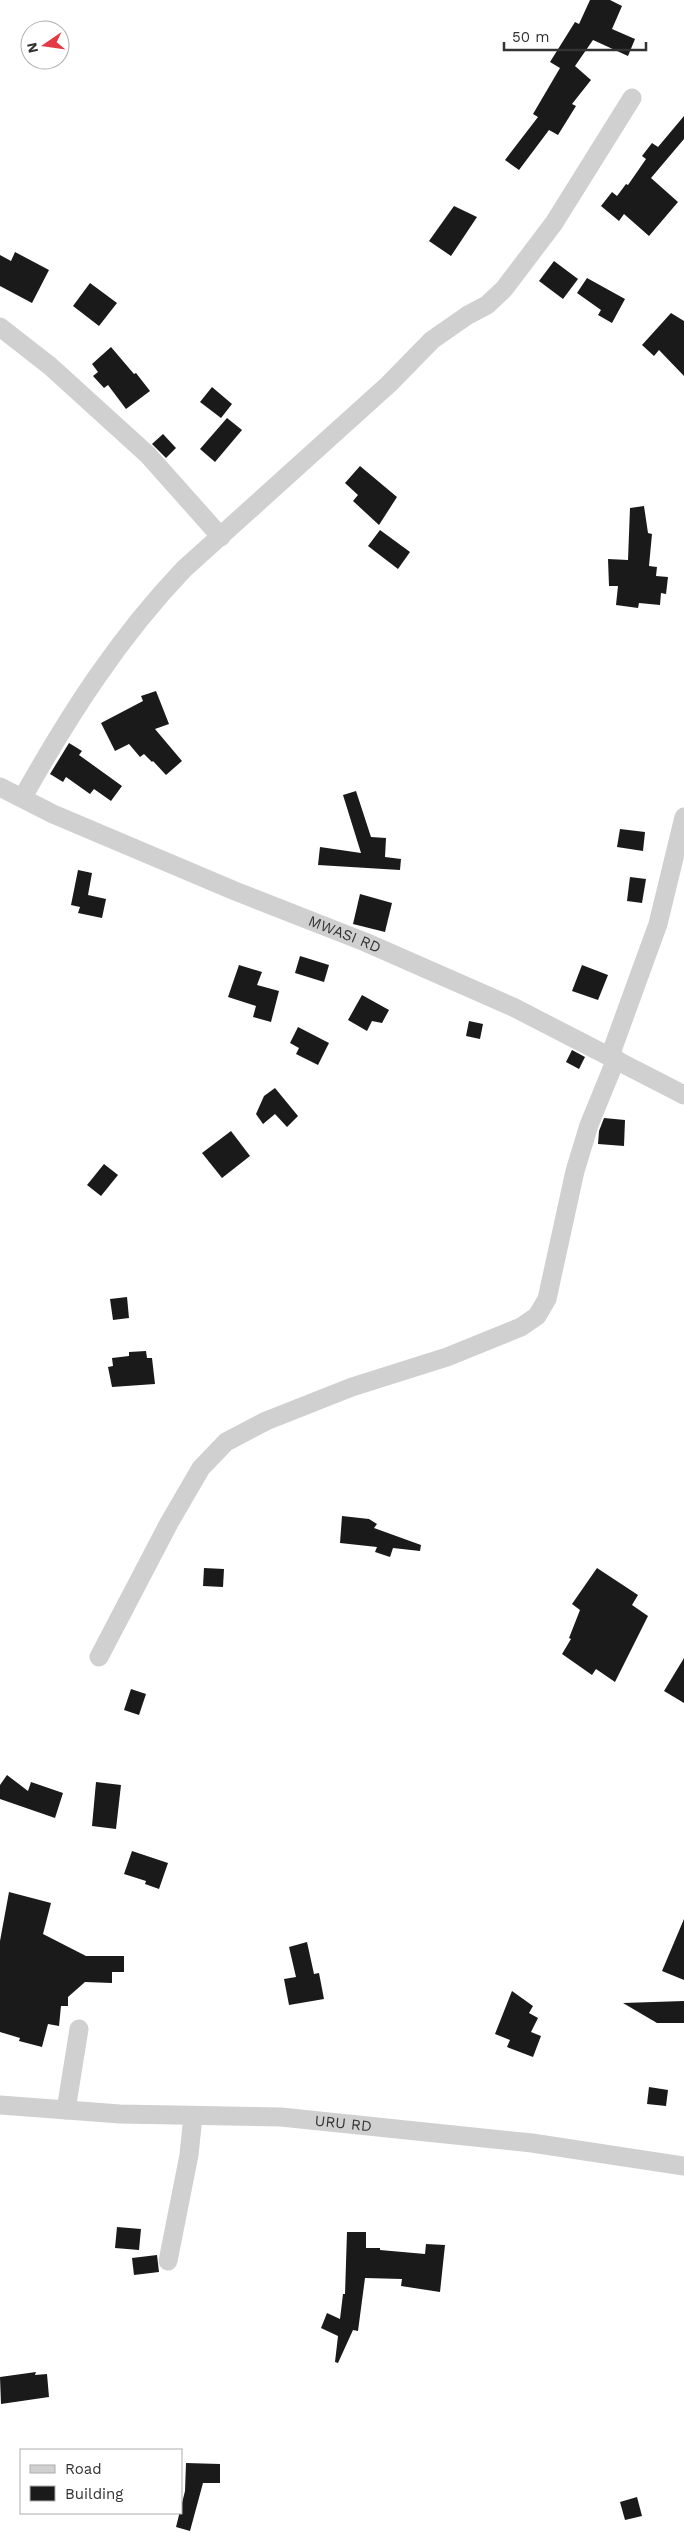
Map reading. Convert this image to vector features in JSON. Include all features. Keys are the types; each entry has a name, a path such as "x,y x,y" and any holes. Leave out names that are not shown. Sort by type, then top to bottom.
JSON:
{"street":[{"path":"22,796 80,699 129,633 172,582 389,384 432,340 468,315 487,305 504,289 554,223 632,98"},
{"path":"0,327 50,366 148,455 221,537"},
{"name":"MWASI RD","path":"0,787 22,796 53,814 235,891 365,942 513,1007 684,1095"},
{"path":"99,1657 169,1523 201,1468 226,1442 266,1421 352,1387 447,1357 521,1326 536,1316 547,1300 575,1171 588,1125 613,1058 658,924 684,817"},
{"path":"66,2110 79,2030"},
{"name":"URU RD","path":"0,2105 193,2116 281,2117 338,2122 532,2143 684,2166"},
{"path":"168,2261 189,2155 193,2116"}],"building":[{"path":"590,0 610,0 622,6 612,29 635,39 628,56 593,40 575,66 591,80 572,104 576,106 558,135 549,130 519,170 505,160 538,117 533,114 560,68 550,62 575,22 579,24"},
{"path":"684,116 684,139 651,178 678,202 649,236 624,214 619,221 601,206 612,192 617,196 626,184 628,185 646,159 642,156 652,143 658,147"},
{"path":"454,206 477,217 451,256 429,241"},
{"path":"15,252 49,270 32,303 0,286 0,255 11,261"},
{"path":"554,261 578,279 563,299 539,281"},
{"path":"587,278 625,299 612,323 598,315 601,310 577,293"},
{"path":"90,283 117,303 99,326 73,306"},
{"path":"671,313 684,321 684,376 659,350 654,356 642,345"},
{"path":"111,347 150,391 126,409 108,385 104,388 93,376 98,372 92,364"},
{"path":"212,387 232,404 221,418 200,402"},
{"path":"227,418 242,430 215,462 200,449"},
{"path":"163,434 176,448 166,458 152,444"},
{"path":"360,466 397,497 379,525 353,501 358,495 345,483"},
{"path":"644,506 648,533 652,534 649,566 657,567 656,576 668,577 666,594 661,593 660,605 639,603 638,608 616,605 618,586 609,586 608,559 628,560 630,508"},
{"path":"380,530 410,552 398,569 368,546"},
{"path":"156,691 169,724 155,729 182,761 166,775 144,754 140,757 129,744 115,751 101,723 143,701 141,696"},
{"path":"69,743 82,751 79,755 122,786 111,801 94,789 90,794 66,777 63,782 50,774"},
{"path":"356,791 371,837 386,838 385,857 401,859 400,870 318,865 320,847 361,853 343,795"},
{"path":"620,829 645,832 643,851 617,847"},
{"path":"78,870 92,873 88,895 106,899 102,918 78,913 80,907 71,905"},
{"path":"630,877 646,879 642,903 627,901"},
{"path":"360,894 392,903 385,932 353,924"},
{"path":"300,956 329,965 324,982 295,973"},
{"path":"239,965 262,972 257,985 279,991 271,1022 253,1017 256,1006 228,997"},
{"path":"582,965 608,975 598,1000 572,991"},
{"path":"362,995 389,1010 382,1023 372,1021 367,1031 348,1020"},
{"path":"469,1021 483,1024 480,1039 466,1036"},
{"path":"298,1027 329,1043 318,1065 296,1054 299,1048 290,1043"},
{"path":"572,1050 585,1057 579,1069 566,1062"},
{"path":"275,1088 298,1116 287,1127 275,1114 263,1124 256,1114 264,1096"},
{"path":"604,1118 625,1120 624,1146 598,1144 599,1131"},
{"path":"231,1131 250,1156 222,1178 202,1153"},
{"path":"104,1164 118,1175 101,1196 87,1185"},
{"path":"127,1297 129,1318 113,1320 110,1299"},
{"path":"146,1351 147,1358 152,1358 155,1384 112,1387 108,1367 113,1366 112,1358 129,1356 129,1352"},
{"path":"342,1516 369,1519 377,1524 374,1528 421,1545 420,1551 393,1548 390,1557 375,1552 377,1547 340,1543"},
{"path":"204,1568 224,1569 223,1587 203,1586"},
{"path":"597,1568 638,1595 632,1605 648,1616 615,1682 596,1669 592,1675 562,1654 571,1639 569,1638 580,1610 572,1604"},
{"path":"684,1658 684,1703 664,1691"},
{"path":"131,1689 146,1694 139,1715 124,1710"},
{"path":"7,1775 28,1791 31,1782 63,1793 55,1818 0,1799 0,1785"},
{"path":"96,1782 121,1785 116,1829 92,1826"},
{"path":"132,1851 168,1863 159,1889 145,1884 146,1881 124,1874"},
{"path":"9,1892 51,1903 43,1934 86,1956 124,1956 124,1972 112,1972 112,1983 85,1982 68,1997 68,2006 61,2006 59,2026 48,2024 42,2047 19,2041 20,2038 0,2032 0,1941"},
{"path":"684,1919 684,1980 662,1971"},
{"path":"307,1942 314,1974 319,1973 324,1999 289,2005 284,1979 296,1977 289,1947"},
{"path":"512,1991 533,2006 529,2013 538,2018 531,2032 541,2036 533,2057 507,2047 510,2040 495,2034"},
{"path":"684,2001 684,2023 657,2023 623,2003"},
{"path":"649,2087 668,2090 666,2106 647,2104"},
{"path":"117,2227 141,2229 139,2250 115,2248"},
{"path":"347,2232 366,2232 366,2248 380,2248 380,2250 425,2254 426,2244 445,2245 440,2292 401,2286 402,2279 365,2278 358,2331 353,2330 338,2363 335,2362 338,2336 321,2328 327,2313 340,2319 343,2294 345,2294"},
{"path":"157,2255 159,2272 134,2275 132,2258"},
{"path":"36,2372 35,2375 47,2374 49,2397 1,2404 0,2377"},
{"path":"186,2463 220,2464 220,2483 203,2483 190,2531 176,2527 179,2514 182,2514"},
{"path":"637,2497 642,2516 625,2520 620,2502"}]}
